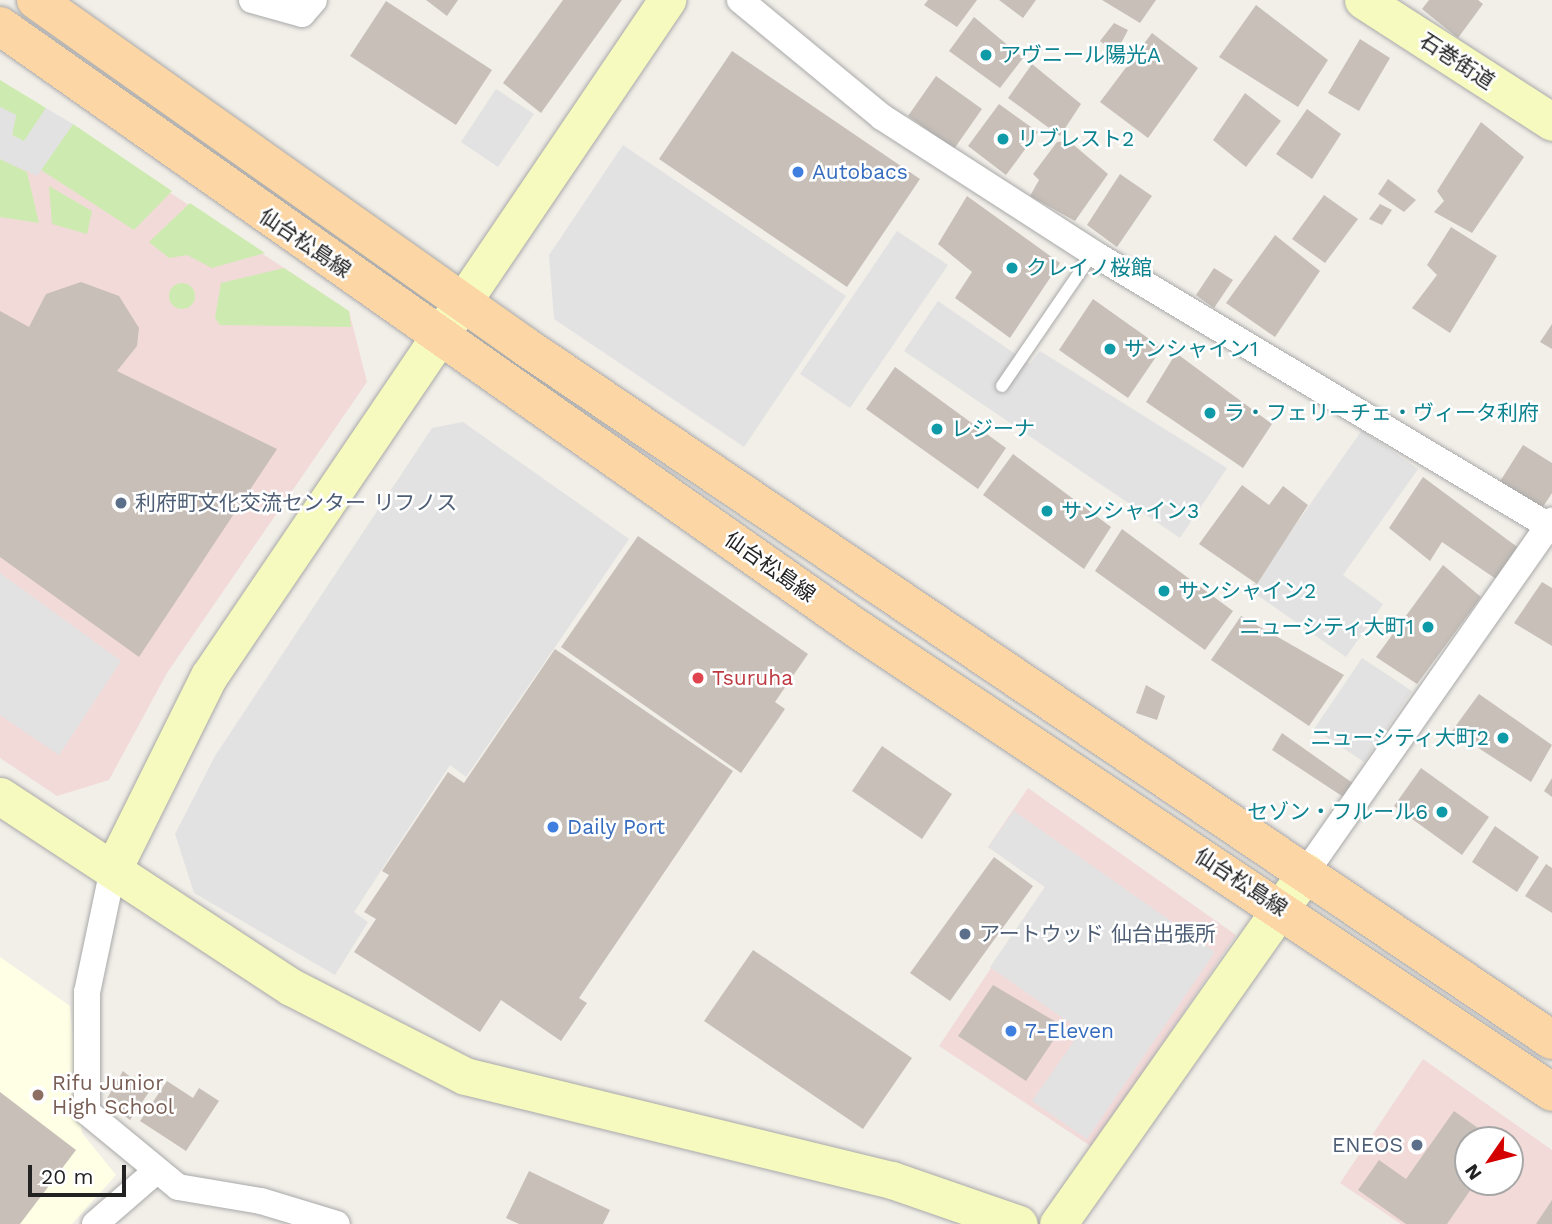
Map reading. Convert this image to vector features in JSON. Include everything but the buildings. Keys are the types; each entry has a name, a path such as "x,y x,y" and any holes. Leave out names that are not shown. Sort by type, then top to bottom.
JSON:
{"main road":[{"name":"仙台松島線","path":"36,0 466,303 1552,1040"},
{"name":"仙台松島線","path":"0,26 856,628 1279,907 1552,1092"}],"street":[{"path":"252,0 302,14 314,0"},
{"path":"337,1224 261,1200 178,1187 155,1172 87,1112 87,992 113,869 209,676 442,339 667,0"},
{"path":"740,0 882,117 1093,253 1550,524 1058,1224"},
{"name":"石巻街道","path":"1367,1 1552,122"},
{"path":"0,796 291,987 465,1076 892,1180 1019,1224"},
{"path":"95,1224 155,1172"}],"lane":[{"path":"1002,386 1093,253"}],"shaded area":[{"path":"0,80 349,311 367,382 167,673 109,780 57,796 0,758"},
{"path":"496,89 534,114 498,167 461,142"},
{"path":"0,107 16,115 12,135 24,141 46,108 73,124 37,176 0,159"},
{"path":"623,145 846,296 744,447 554,319 549,255"},
{"path":"897,231 948,265 850,408 800,374"},
{"path":"938,301 1030,364 1040,351 1227,468 1180,538 904,351"},
{"path":"463,422 629,539 466,777 450,765 354,912 368,922 335,975 194,893 175,834 215,756 432,428"},
{"path":"1362,430 1418,469 1343,575 1383,604 1346,657 1250,590"},
{"path":"0,573 121,661 59,755 0,715"},
{"path":"1362,658 1412,691 1364,762 1314,729"},
{"path":"1028,788 1236,935 1092,1147 939,1046 1045,887 988,847"},
{"path":"1014,811 1215,952 1087,1139 1032,1101 1081,1031 990,967 1045,887 988,847"},
{"name":"Rifu Junior High School","path":"0,957 70,1006 82,1133 116,1175 72,1224 0,1224"},
{"name":"ENEOS","path":"1423,1059 1518,1126 1454,1126 1454,1196 1524,1196 1524,1130 1552,1150 1552,1224 1401,1224 1340,1183"}],"green space":[{"path":"0,80 46,108 24,142 12,135 16,115 0,107"},
{"path":"73,124 172,191 134,230 41,170"},
{"path":"0,159 27,172 39,223 0,217"},
{"path":"49,186 92,211 87,234 52,224"},
{"path":"190,203 265,253 212,268 187,255 169,258 149,242"},
{"path":"284,268 349,311 351,327 220,325 215,318 221,283"},
{"path":"182,283 191,287 195,296 191,305 182,309 173,305 169,296 173,287"}],"place":[{"name":"アヴニール陽光A","path":"986,55"},
{"name":"リブレスト2","path":"1003,139"},
{"name":"Autobacs","path":"798,172"},
{"name":"クレイノ桜館","path":"1012,268"},
{"name":"サンシャイン1","path":"1110,349"},
{"name":"ラ・フェリーチェ・ヴィータ利府","path":"1210,413"},
{"name":"レジーナ","path":"937,429"},
{"name":"利府町文化交流センター リフノス","path":"121,503"},
{"name":"サンシャイン3","path":"1047,511"},
{"name":"サンシャイン2","path":"1164,591"},
{"name":"ニューシティ大町1","path":"1428,627"},
{"name":"Tsuruha","path":"698,678"},
{"name":"ニューシティ大町2","path":"1503,738"},
{"name":"セゾン・フルール6","path":"1442,812"},
{"name":"Daily Port","path":"553,827"},
{"name":"アートウッド 仙台出張所","path":"965,934"},
{"name":"7-Eleven","path":"1011,1031"},
{"name":"Rifu Junior High School","path":"38,1095"},
{"name":"ENEOS","path":"1417,1145"}]}
